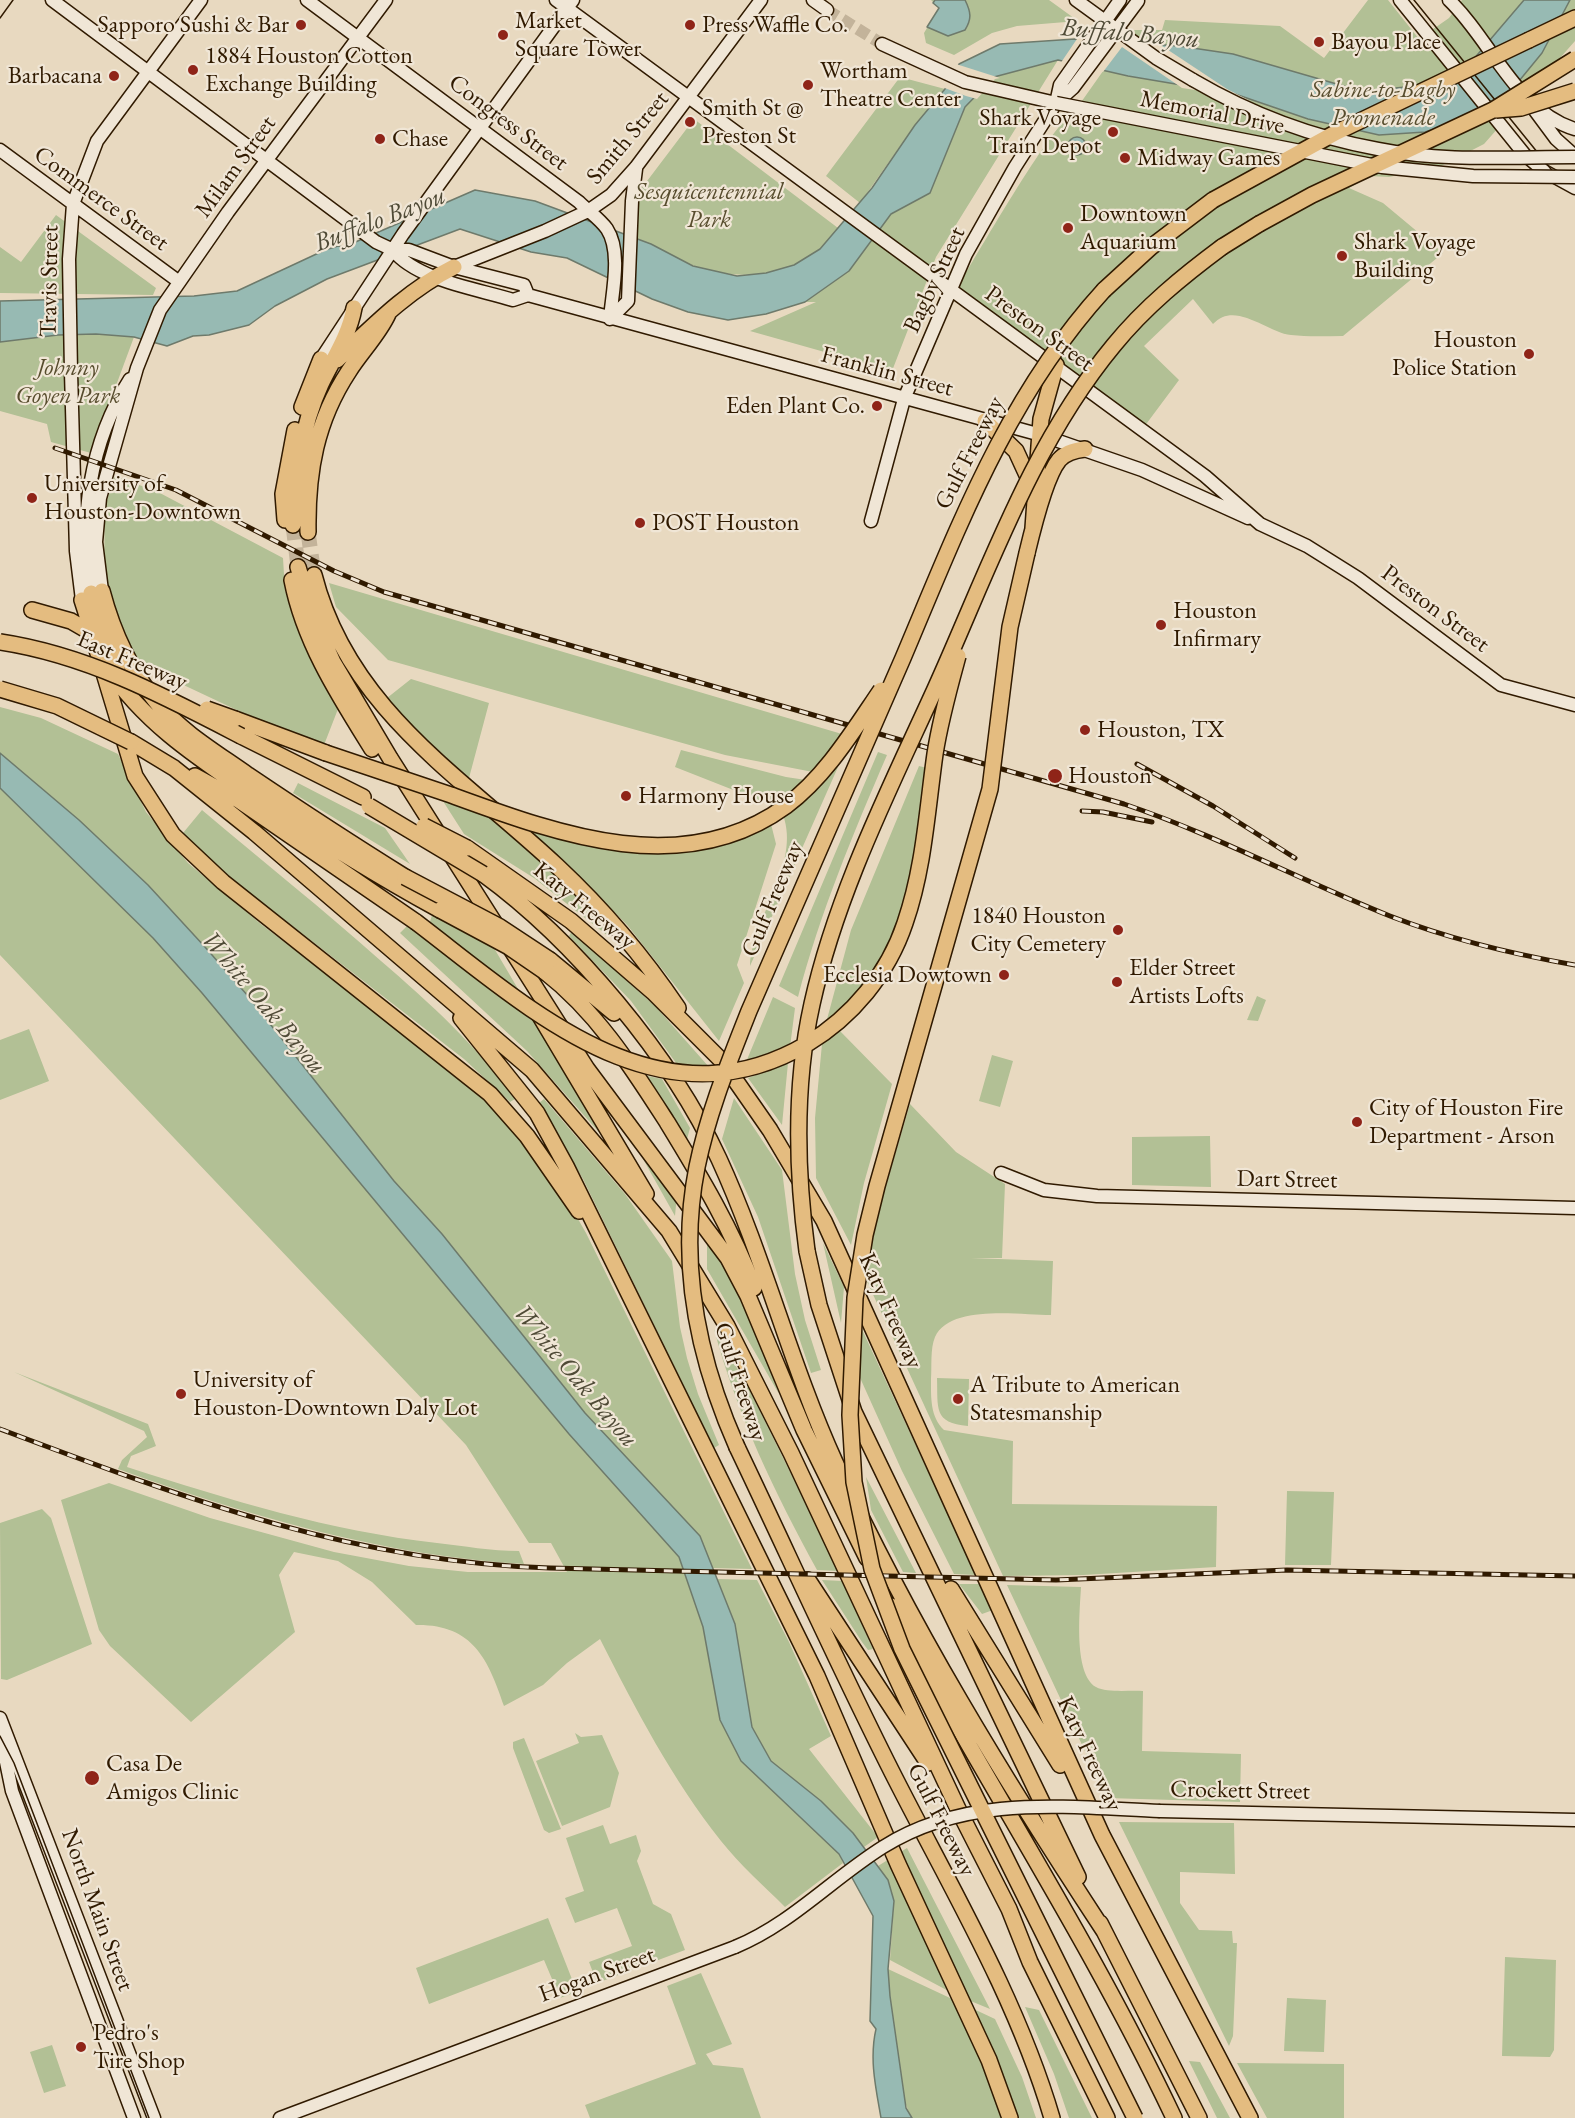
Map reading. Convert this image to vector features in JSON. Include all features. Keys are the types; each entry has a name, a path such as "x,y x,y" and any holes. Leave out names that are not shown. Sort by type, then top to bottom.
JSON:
{"highway":[{"name":"Gulf Freeway","path":"1052,2118 1031,2056 998,1981 886,1761 736,1448 710,1378 693,1298 690,1237 698,1166 718,1093 749,1011 969,502 1018,407 1060,343 1124,271 1188,218 1248,179 1346,128 1559,26 1575,16"},
{"path":"1523,94 1575,59"},
{"path":"1200,2118 1104,1932 854,1412 819,1305 807,1251 801,1205 798,1130 806,1038 813,1002 835,926 867,843 1028,481 1062,419 1115,344 1165,292 1222,247 1259,224 1312,195 1492,110 1575,67"},
{"path":"1492,110 1521,108 1575,91"},
{"path":"308,532 309,478 323,418 338,388 386,318 417,287 454,267"},
{"path":"289,523 284,494 288,454 312,376 346,337 354,308"},
{"path":"346,337 386,318"},
{"path":"1056,365 1041,419 1036,509 1007,646 990,789 865,1235 852,1330 850,1442 854,1482 872,1569 902,1649 1135,2118"},
{"path":"985,420 1003,435 1027,471 1036,509"},
{"path":"1033,528 1057,464 1068,453 1085,449"},
{"path":"1107,2118 1030,1962 1009,1909 958,1809 792,1453 727,1326 507,962 336,692 307,634 296,599 294,564 314,620 361,711 574,1049 728,1258 748,1296 791,1399 886,1596 944,1704 1084,1944 1174,2118"},
{"path":"314,575 328,620 343,650 384,708 414,740 556,865 610,919 693,1030"},
{"path":"92,594 92,636 135,776 173,835 223,882 490,1094 527,1136 560,1181 620,1277"},
{"path":"92,594 108,649 121,681 132,700"},
{"path":"92,594 109,616 126,657 160,705 178,724 292,805 405,877 500,927 547,965 601,1000 654,1053"},
{"path":"32,609 71,621 92,636 106,664 132,700 162,730 206,763 332,848 440,910 547,965 616,1044 714,1200 747,1269 791,1399"},
{"path":"0,689 57,706 131,742 321,855 557,1026 592,1046 632,1064 688,1073 721,1073 762,1064 798,1049 832,1027 860,1000 886,965 900,936 923,849 944,708 968,616"},
{"name":"East Freeway","path":"0,642 73,659 145,687 366,801"},
{"path":"145,687 326,753 558,831 634,846 695,844 728,836 757,823 785,806 806,789 843,745 901,661"},
{"path":"211,790 532,1070 669,1231"},
{"path":"366,801 483,874 510,894 566,945 604,988 654,1053 689,1104 718,1157 818,1422 887,1568 968,1716 1104,1932"},
{"name":"Katy Freeway","path":"366,801 467,848 571,921 693,1030 723,1061 770,1130 824,1221 1102,1835 1250,2118"},
{"path":"426,977 537,1113 567,1166 840,1728 898,1864 989,2060 1010,2118"},
{"path":"905,1516 1024,1705 1102,1835"},
{"path":"779,1535 958,1809"}],"main road":[{"name":"Franklin Street","path":"52,0 376,242 393,250 409,250 454,267 524,285 528,296"},
{"name":"Travis Street","path":"92,594 76,551 69,259 73,204 97,141 201,0"},
{"name":"Congress Street","path":"308,0 568,195 607,229 613,241 610,319"},
{"name":"Milam Street","path":"92,594 100,498 137,368 160,310 178,281 386,0"},
{"name":"Preston Street","path":"556,0 570,4 911,262 1056,365 1205,476 1260,524 1307,546 1358,578 1501,685 1575,705"},
{"name":"Smith Street","path":"454,267 545,231 588,211 611,195 636,167 761,0"},
{"path":"813,0 827,10"},
{"name":"Memorial Drive","path":"1076,0 1156,58 1223,97 1292,127 1379,150 1422,155 1575,157"},
{"name":"Bagby Street","path":"871,521 904,399 966,254 1056,103 1073,88 1111,27 1120,0"},
{"path":"1400,0 1524,154 1544,171 1575,185"},
{"path":"1449,0 1467,17 1556,139 1575,157"},
{"name":"Bagby Street","path":"1111,27 1138,1"},
{"path":"354,308 393,250 570,4"},
{"name":"Memorial Drive","path":"882,44 917,63 977,86 1056,103 1382,167 1575,185"},
{"path":"1535,108 1559,123 1575,129"},
{"name":"Commerce Street","path":"0,150 178,281"},
{"path":"610,319 628,299 632,201 636,167"},
{"name":"Franklin Street","path":"393,250 401,261 435,276 513,300 528,296 1041,435 1142,470 1260,524"},
{"path":"327,361 346,337"},
{"name":"Dart Street","path":"1001,1173 1044,1190 1097,1196 1575,1208"},
{"name":"North Main Street","path":"0,1718 154,2118"},
{"name":"North Main Street","path":"0,1733 12,1791 134,2118"},
{"name":"Crockett Street","path":"908,1834 943,1819 990,1809 1053,1807 1575,1820"},
{"name":"Hogan Street","path":"280,2118 735,1947 775,1928 843,1875 908,1834"}],"green space":[{"path":"931,0 1049,0 1078,21 1017,26 992,33 954,55 926,43 924,33 939,8"},
{"name":"Sabine-to-Bagby Promenade","path":"1368,0 1388,0 1419,39 1449,18 1462,0 1575,0 1575,41 1484,144 1441,166 1389,177 1370,176 1349,188 1383,203 1443,253 1343,336 1291,335 1281,333 1251,319 1231,315 1222,317 1213,324 1193,299 1144,346 1179,380 1144,427 956,289 1031,166 1062,123 1072,115 1132,30 1162,30 1165,20 1280,26 1324,58"},
{"path":"1058,60 936,257 892,371 750,331 816,302 805,302 849,271 891,214 930,193 965,107 994,77"},
{"path":"900,77 945,89 915,125 860,203 826,176"},
{"name":"Sesquicentennial Park","path":"694,119 838,228 823,247 791,266 759,274 742,275 692,265 633,238 638,193"},
{"path":"56,215 156,288 153,295 0,293 0,247 21,262"},
{"name":"Johnny Goyen Park","path":"96,334 134,337 91,453 51,442 47,424 0,411 0,342 58,335"},
{"path":"115,476 158,492 283,558 285,591 336,699 338,709 324,745 243,713 139,664 124,637 113,607 104,567 105,506"},
{"path":"329,583 842,734 813,772 725,755 388,660 336,607"},
{"path":"411,679 489,703 469,778 412,726 387,698"},
{"path":"0,707 41,718 118,754 146,812 188,863 262,925 458,1074 511,1127 570,1205 586,1233 752,1569 712,1568 699,1536 585,1413 442,1234 394,1181 248,996 205,947 79,820 0,753"},
{"path":"681,750 806,780 774,806 675,767"},
{"path":"878,752 887,755 827,904 798,997 779,986"},
{"path":"834,765 838,767 750,966 759,929 786,853 787,834 783,815"},
{"path":"919,766 927,768 917,842 903,907 892,937 876,967 854,995 826,1023 851,930"},
{"path":"298,783 385,828 410,864 293,793"},
{"path":"0,788 153,938 202,993 569,1434 679,1557 703,1627 720,1720 741,1760 839,1854 843,1863 785,1907 728,1850 686,1793 641,1718 600,1639 567,1663 543,1685 504,1706 484,1659 464,1638 451,1630 416,1625 372,1582 338,1561 294,1552 279,1575 295,1632 191,1722 110,1646 99,1630 61,1500 109,1483 210,1518 334,1552 409,1566 468,1572 567,1572 551,1543 529,1543 466,1445 0,955"},
{"path":"441,798 487,815 582,899 613,932 608,936 534,878 464,834"},
{"path":"202,810 418,993 469,1043 515,1099 510,1102 464,1059 215,866 183,833"},
{"path":"771,824 776,844 737,965 744,983 719,1041 628,926 565,862 524,827 623,849 672,851 698,849 724,843"},
{"path":"433,912 491,943 521,994 429,925"},
{"path":"407,926 545,1030 620,1156 527,1051 400,933"},
{"path":"572,931 656,1007 709,1067 679,1067 631,1001 569,936"},
{"path":"1257,996 1266,1000 1258,1021 1247,1020"},
{"path":"773,997 795,1008 790,1047 746,1062"},
{"path":"29,1029 49,1081 0,1100 0,1040"},
{"path":"840,1031 892,1084 864,1183 851,1245 816,1178 815,1118 822,1044"},
{"path":"992,1055 1013,1061 1000,1107 979,1101"},
{"path":"788,1063 782,1125 748,1078"},
{"path":"643,1075 662,1079 690,1128 686,1143"},
{"path":"734,1098 782,1170 795,1274 805,1320 821,1370 811,1373 758,1217 722,1139"},
{"path":"544,1099 625,1194 672,1261 680,1327 698,1394 719,1445 714,1448 583,1179 539,1103"},
{"path":"910,1104 956,1152 1005,1184 1002,1258 971,1258 1053,1261 1051,1315 1005,1313 970,1316 955,1320 943,1327 935,1337 932,1352 931,1393 932,1406 939,1425 944,1430 1013,1441 1012,1504 1217,1506 1216,1567 1083,1575 1003,1576 864,1275 873,1229"},
{"path":"1210,1136 1211,1187 1132,1185 1132,1137"},
{"path":"646,1157 677,1194 675,1216 643,1159"},
{"path":"707,1232 734,1275 779,1394 707,1269"},
{"path":"823,1243 844,1287 841,1323"},
{"path":"859,1323 976,1575 954,1574 902,1471 857,1371"},
{"path":"714,1329 748,1387 839,1571 817,1570 786,1512 746,1423"},
{"path":"14,1372 148,1424 156,1446 131,1456 127,1467 280,1513 358,1531 397,1538 519,1551 524,1564 472,1560 369,1543 267,1518 118,1469 122,1460 147,1437 144,1431"},
{"path":"937,1378 969,1379 968,1426 957,1424 943,1417 938,1406"},
{"path":"866,1477 916,1573 903,1572 871,1510"},
{"path":"1287,1491 1334,1492 1331,1565 1285,1565"},
{"path":"42,1509 51,1518 92,1644 7,1680 1,1679 0,1523"},
{"path":"717,1579 757,1580 789,1642 831,1736 809,1749 878,1837 864,1847 821,1801 771,1761 752,1727 735,1624"},
{"path":"822,1580 843,1581 873,1649 868,1650 862,1642"},
{"path":"959,1584 981,1584 993,1610 982,1614"},
{"path":"1007,1585 1081,1587 1079,1625 1081,1655 1089,1680 1096,1687 1106,1690 1143,1691 1142,1751 1241,1754 1240,1802 1107,1798"},
{"path":"575,1733 581,1737 602,1735 619,1773 610,1807 562,1826 536,1761 579,1743"},
{"path":"524,1738 561,1829 549,1833 544,1830 513,1748 513,1742"},
{"path":"1119,1822 1234,1823 1235,1874 1180,1872 1180,1903 1199,1930 1232,1931 1233,1943 1237,1943 1233,2036 1229,2046"},
{"path":"603,1825 610,1844 636,1835 641,1851 637,1861 653,1904 671,1914 685,1950 597,1983 589,1962 632,1946 617,1908 575,1923 565,1898 584,1891 566,1838"},
{"path":"907,1848 990,2009 956,1995 890,1960 894,1901 878,1866"},
{"path":"548,1918 577,1992 560,1998 544,1960 429,2004 416,1968"},
{"path":"1505,1957 1556,1960 1554,2050 1550,2057 1502,2056"},
{"path":"888,1969 995,2019 1022,2077 1036,2118 912,2118 901,2087 897,2067"},
{"path":"701,1973 732,2044 706,2054 713,2065 743,2068 761,2118 590,2118 585,2105 696,2064 667,1986"},
{"path":"1287,1998 1326,2000 1324,2052 1284,2051"},
{"path":"1025,2007 1039,2010 1092,2118 1069,2118 1054,2074"},
{"path":"52,2045 66,2086 44,2093 30,2052"},
{"path":"1189,2061 1200,2062 1230,2118 1217,2118"},
{"path":"1237,2063 1344,2064 1344,2118 1267,2118"}],"water":[{"path":"935,0 965,0 970,15 965,30 948,36 927,27 939,8 933,3"},
{"path":"1524,0 1570,0 1542,53 1510,92 1460,121 1425,132 1379,135 1308,119 1235,94 1128,76 1058,60 994,77 965,107 930,193 891,214 849,271 805,302 766,314 728,320 688,312 652,299 567,258 531,252 460,229 327,279 275,306 249,325 209,335 193,336 167,346 134,337 96,334 58,335 0,342 0,301 194,296 237,291 325,250 338,246 344,247 475,190 535,201 651,244 693,266 737,276 766,273 794,265 820,249 872,188 915,125 945,89 959,64 1000,44 1075,39 1179,46 1233,54 1347,87 1375,90 1416,86 1472,61"},
{"path":"1073,137 1081,137 1086,142 1084,153 1073,155 1068,150 1068,142"},
{"path":"0,753 79,820 148,885 205,947 248,996 394,1181 442,1234 585,1413 700,1536 735,1624 752,1727 771,1761 821,1801 853,1833 888,1880 894,1901 888,1969 890,1996 906,2108 912,2118 881,2118 873,2063 876,2029 870,2021 873,1916 839,1854 741,1761 720,1720 703,1627 679,1557 569,1434 202,993 153,938 0,788"}],"pier":[{"path":"1079,36 1156,42 1227,89 1254,103 1235,96 1182,88 1122,47 1103,72 1060,64"},
{"path":"956,64 1000,78 995,79 977,99 966,96 942,87"}],"tunnel":[{"path":"827,10 882,44"},
{"path":"293,525 298,567"},
{"path":"308,532 314,575"}],"tram line":[{"path":"0,18 13,0"},
{"path":"1414,0 1555,174"},
{"path":"0,1736 14,1763 149,2118"}],"railway":[{"path":"55,448 176,490 334,571 384,592 1124,804 1192,830 1412,924 1481,945 1575,965"},
{"path":"1137,764 1213,806 1295,858"},
{"path":"1082,811 1103,812 1152,822"},
{"path":"0,1429 202,1502 269,1522 337,1540 477,1563 550,1568 1056,1580 1287,1570 1575,1576"}],"place":[{"name":"Sapporo Sushi & Bar","path":"301,25"},
{"name":"Press Waffle Co.","path":"690,25"},
{"name":"Market Square Tower","path":"503,35"},
{"name":"Bayou Place","path":"1319,42"},
{"name":"1884 Houston Cotton Exchange Building","path":"193,70"},
{"name":"Barbacana","path":"114,76"},
{"name":"Wortham Theatre Center","path":"808,85"},
{"name":"Smith St @ Preston St","path":"690,122"},
{"name":"Shark Voyage Train Depot","path":"1113,132"},
{"name":"Chase","path":"380,139"},
{"name":"Midway Games","path":"1125,158"},
{"name":"Downtown Aquarium","path":"1068,228"},
{"name":"Shark Voyage Building","path":"1342,256"},
{"name":"Houston Police Station","path":"1529,354"},
{"name":"Eden Plant Co.","path":"877,406"},
{"name":"University of Houston-Downtown","path":"32,498"},
{"name":"POST Houston","path":"640,523"},
{"name":"Houston Infirmary","path":"1161,625"},
{"name":"Houston, TX","path":"1085,730"},
{"name":"Houston","path":"1055,776"},
{"name":"Harmony House","path":"626,796"},
{"name":"1840 Houston City Cemetery","path":"1118,930"},
{"name":"Ecclesia Dowtown","path":"1004,975"},
{"name":"Elder Street Artists Lofts","path":"1117,982"},
{"name":"City of Houston Fire Department - Arson","path":"1357,1122"},
{"name":"University of Houston-Downtown Daly Lot","path":"181,1394"},
{"name":"A Tribute to American Statesmanship","path":"958,1399"},
{"name":"Casa De Amigos Clinic","path":"92,1778"},
{"name":"Pedro's Tire Shop","path":"81,2047"}],"water label":[{"name":"Buffalo Bayou","path":"1130,34"},
{"name":"Buffalo Bayou","path":"380,220"},
{"name":"White Oak Bayou","path":"263,1003"},
{"name":"White Oak Bayou","path":"575,1376"}]}
